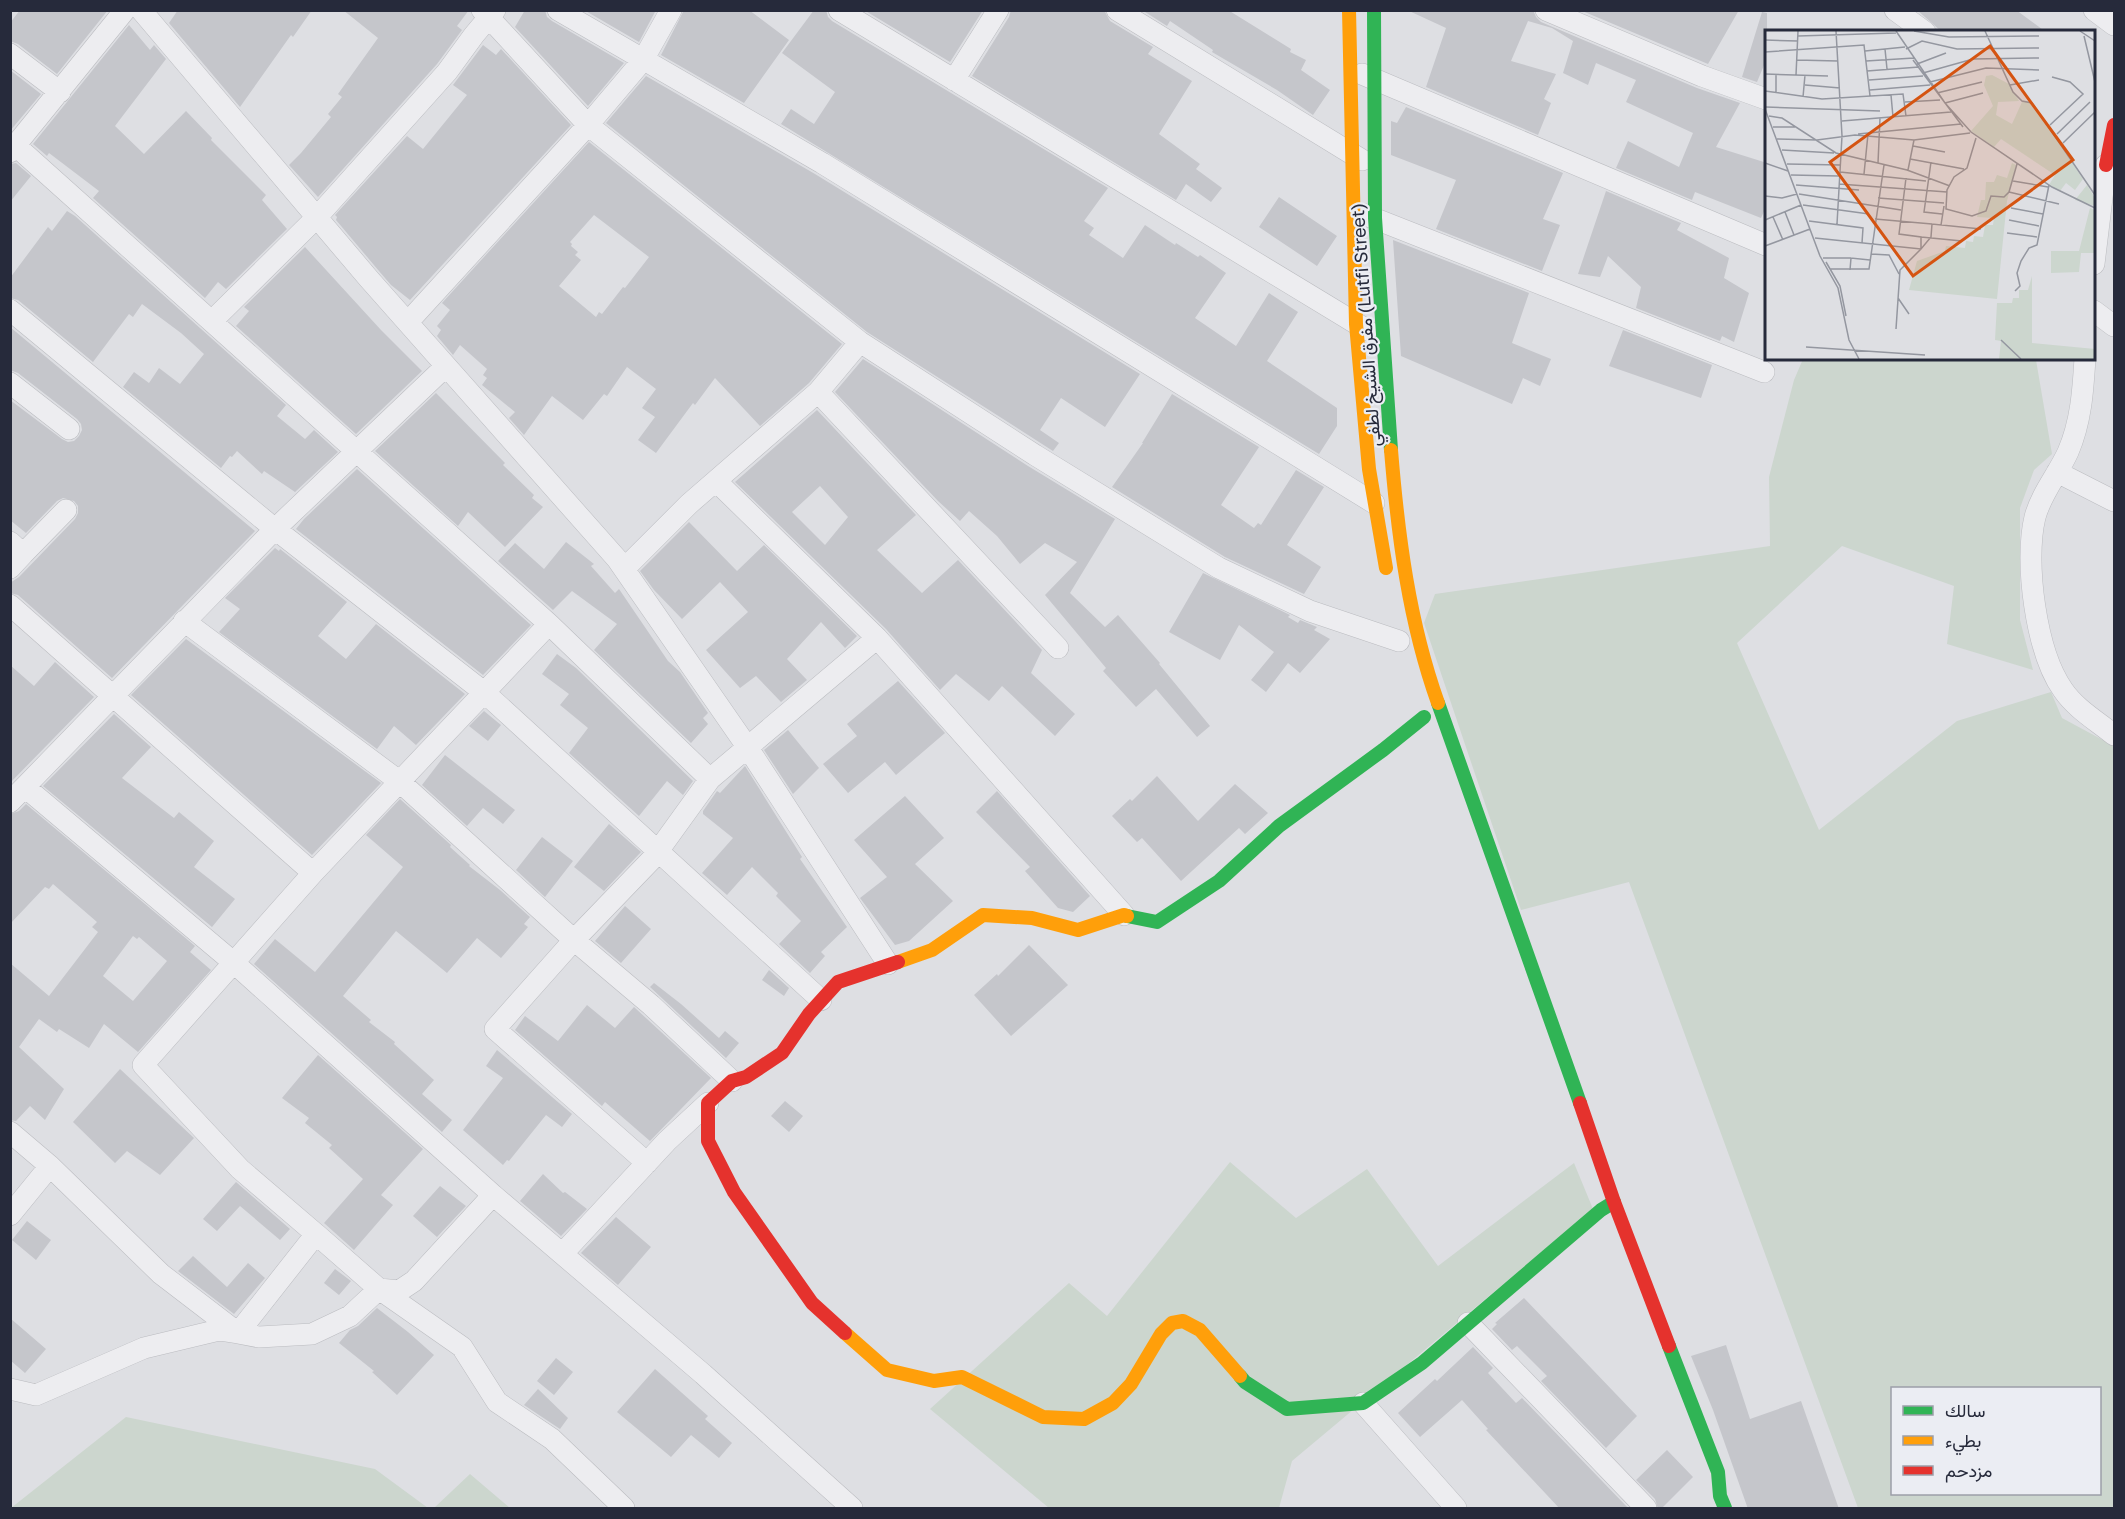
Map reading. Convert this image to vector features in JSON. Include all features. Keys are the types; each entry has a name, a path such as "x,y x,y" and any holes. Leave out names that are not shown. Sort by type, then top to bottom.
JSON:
{"street":[{"path":"125,10 13,149 357,450 549,624 710,779"},
{"path":"141,10 369,279 617,559 748,748 888,964"},
{"path":"558,10 822,164 1374,503"},
{"path":"408,322 588,125 643,60 671,10"},
{"path":"839,10 1384,339"},
{"path":"954,80 998,10"},
{"path":"1117,10 1353,155 1375,166"},
{"path":"1349,10 1356,324 1369,469 1389,583"},
{"name":"مفرق الشيخ لطفي (Lutfi Street)","path":"1374,10 1375,218 1404,639 1433,690 1614,1202 1718,1472 1722,1502"},
{"path":"1546,10 1702,76 1765,98"},
{"path":"1896,10 1922,30"},
{"path":"2094,10 2115,25"},
{"path":"212,321 317,217 447,72 489,13 588,125 860,342 1035,455 1219,568 1310,611 1404,639"},
{"path":"10,54 60,92"},
{"path":"1350,70 1765,244"},
{"path":"2095,255 2105,163 2115,125"},
{"path":"1354,212 1375,218 1764,372"},
{"path":"10,310 275,529 484,693 821,1000"},
{"path":"2095,312 2115,326"},
{"path":"624,569 716,481 818,392 860,342"},
{"path":"2085,360 2081,410 2068,453 2043,497 2036,516 2033,532 2033,591 2037,620 2058,683 2078,707 2115,735"},
{"path":"10,802 275,529 446,366"},
{"path":"10,382 69,429"},
{"path":"818,392 1058,648"},
{"path":"2057,472 2115,501"},
{"path":"716,481 877,638 1124,915"},
{"path":"15,554 66,510"},
{"path":"10,605 313,873"},
{"path":"184,621 399,781 574,940 651,1005 732,1081"},
{"path":"549,624 313,873 143,1065 240,1169 379,1289 462,1347 497,1402 552,1439 624,1509"},
{"path":"647,1162 495,1029 574,940 658,852 710,779 877,638"},
{"path":"562,1252 647,1162 732,1081 746,1077 782,1053 809,1014 838,982 932,950 983,915 1032,918 1078,930 1124,915 1157,922 1210,887 1279,826 1424,718"},
{"path":"25,787 233,962 493,1195 757,1422 852,1509"},
{"path":"1534,1015 1561,1091"},
{"path":"708,1103 708,1141 734,1192 812,1303 887,1370 934,1381 962,1377 1043,1417 1084,1419 1113,1403 1131,1384 1161,1334 1172,1323 1183,1321 1200,1330 1245,1382 1287,1409 1363,1403 1422,1363 1601,1210 1614,1202"},
{"path":"10,1132 50,1167 161,1274 238,1333"},
{"path":"10,1215 50,1167"},
{"path":"10,1389 36,1395 144,1348 219,1330 259,1337 312,1334 350,1316 379,1289 399,1291 414,1281 493,1195"},
{"path":"238,1333 316,1234"},
{"path":"1468,1323 1646,1509"},
{"path":"1652,1339 1706,1478 1722,1502"},
{"path":"1363,1403 1456,1509"}],"shaded area":[{"path":"1803,360 2036,360 2052,454 2034,470 2020,508 2020,620 2033,670 1947,644 1954,586 1842,546 1737,643 1819,830 1957,721 2051,692 2062,718 2114,746 2114,1508 1858,1508 1629,882 1521,910 1424,623 1435,594 1770,546 1769,477 1794,380"},
{"path":"1230,1162 1296,1218 1367,1169 1438,1266 1574,1163 1593,1209 1292,1461 1279,1508 1049,1508 930,1409 1069,1283 1107,1316"},
{"path":"126,1417 375,1469 428,1508 11,1508"},
{"path":"470,1474 510,1508 434,1508"}],"building":[{"path":"20,10 108,10 57,74 18,44 10,41 10,23"},
{"path":"178,10 312,10 293,37 291,35 240,107 169,23"},
{"path":"343,10 469,10 457,26 462,30 437,64 318,197 289,165 331,117 328,114 342,97 338,94 378,38"},
{"path":"525,10 545,10 547,17 552,21 624,63 588,106 515,27"},
{"path":"584,10 656,10 639,42"},
{"path":"684,10 749,10 789,40 744,103 661,55"},
{"path":"814,10 826,10 832,21 1108,188 1084,221 1094,228 1089,235 1123,258 1145,225 1175,245 1176,243 1198,257 1200,255 1226,273 1195,318 1236,346 1269,293 1298,312 1267,361 1337,408 1337,426 1319,454 781,124 791,109 814,124 835,92 782,53"},
{"path":"864,10 983,10 950,62"},
{"path":"1011,10 1104,10 1110,21 1153,47 1148,54 1192,81 1159,134 1200,164 1196,169 1222,188 1211,202 1186,184 1176,200 972,76 1009,17"},
{"path":"1142,10 1228,10 1291,49 1290,52 1306,60 1301,70 1330,90 1313,115 1277,90 1212,52 1213,50 1170,21 1167,26"},
{"path":"1407,10 1533,10 1541,22 1697,88 1740,103 1716,147 1765,162 1765,209 1761,218 1695,192 1692,200 1616,168 1628,141 1679,167 1693,133 1626,102 1636,80 1596,63 1588,85 1563,73 1573,41 1552,28 1528,21 1511,61 1556,74 1544,99 1551,103 1538,135 1426,87 1446,28"},
{"path":"1580,10 1739,10 1708,64"},
{"path":"1917,10 2016,10 2043,30 1940,30"},
{"path":"1762,12 1767,13 1765,63 1757,82 1742,77"},
{"path":"129,25 150,50 154,45 166,59 115,126 144,154 186,111 212,138 211,140 266,195 262,200 287,229 226,289 218,282 205,298 93,198 99,191 49,153 47,156 33,144"},
{"path":"483,45 496,55 501,49 571,125 410,300 391,285 336,220 335,215 407,136 423,149 467,95 453,85"},
{"path":"10,70 41,94 10,131"},
{"path":"646,76 815,174 1140,374 1105,427 1061,398 1040,430 1059,443 1053,451 867,332 606,123"},
{"path":"1406,107 1563,173 1543,219 1560,225 1542,271 1436,229 1456,180 1391,155 1391,121 1397,123"},
{"path":"589,142 842,344 809,383 760,426 715,378 695,405 693,403 656,453 638,440 655,417 642,408 656,389 627,367 607,396 604,394 583,420 552,396 524,435 509,418 515,412 482,385 487,378 483,375 487,369 460,345 453,355 437,336 441,330 437,326 450,310 442,303","holes":["594,215 649,257 625,288 623,287 602,314 599,312 596,317 559,286 581,260 575,255 578,252 570,242"]},
{"path":"16,163 31,176 10,202 10,164"},
{"path":"1606,191 1681,223 1677,230 1729,258 1724,278 1749,293 1734,342 1722,336 1720,341 1636,308 1641,287 1608,256 1600,277 1578,274"},
{"path":"1279,197 1337,236 1317,266 1259,227"},
{"path":"67,211 286,405 277,416 305,439 314,430 338,452 295,492 264,471 262,474 237,451 221,468 123,387 134,372 149,383 159,368 180,384 204,354 181,333 142,304 133,317 129,314 93,362 18,300 10,298 10,278 48,227 52,231"},
{"path":"1393,240 1529,293 1512,343 1551,359 1540,386 1523,378 1512,404 1401,356"},
{"path":"305,247 422,371 356,434 236,326 249,311 244,307"},
{"path":"10,327 255,531 112,678 18,595 10,593 10,583 19,577 75,519 78,506 74,501 63,498 57,501 26,533 10,520 10,400 68,442 74,441 82,430 77,419 18,373 10,370"},
{"path":"1623,330 1712,365 1701,398 1609,366"},
{"path":"863,359 1028,466 1115,519 1070,593 1105,627 1118,615 1210,726 1197,737 1156,689 1136,707 1103,671 1106,668 1045,595 1077,562 1045,543 1020,564 997,536 969,511 960,521 938,501 835,392"},
{"path":"436,393 505,463 503,465 543,507 505,547 468,512 458,526 375,451"},
{"path":"1172,394 1259,447 1221,505 1254,528 1258,523 1261,525 1296,470 1324,487 1287,545 1321,567 1304,594 1225,557 1112,487 1143,443"},
{"path":"817,410 916,515 877,550 922,593 958,560 1042,650 1031,673 1075,714 1055,736 1002,686 989,701 956,674 940,690 886,629 735,482","holes":["820,486 848,517 825,545 792,512"]},
{"path":"357,469 531,625 483,675 296,529"},
{"path":"689,522 737,571 764,545 857,636 845,648 821,622 787,659 807,680 781,702 756,676 740,688 706,650 748,612 720,582 682,619 654,590 640,571"},
{"path":"566,542 594,564 591,566 615,593 619,589 668,661 680,672 708,713 703,718 708,724 691,743 594,650 617,624 572,591 553,610 498,561 515,543 544,569"},
{"path":"275,548 279,551 280,549 347,602 318,636 346,659 376,624 465,694 416,745 394,726 377,749 219,632 240,609 225,598"},
{"path":"1203,573 1290,615 1288,617 1298,623 1300,620 1317,627 1314,630 1330,639 1300,673 1288,663 1266,692 1251,680 1274,652 1239,625 1220,660 1169,632"},
{"path":"186,639 381,783 312,855 131,695"},
{"path":"557,654 576,668 693,781 683,795 667,781 639,816 569,753 588,728 560,705 569,694 542,674"},
{"path":"55,662 94,697 10,783 10,665 34,686"},
{"path":"898,681 945,733 896,775 885,762 848,793 823,764 857,736 847,724"},
{"path":"484,711 501,725 488,741 469,726"},
{"path":"114,714 151,747 122,778 174,818 179,812 214,841 194,867 235,899 212,927 43,786"},
{"path":"788,730 819,768 793,794 764,750"},
{"path":"445,755 515,810 503,824 483,808 467,826 422,785"},
{"path":"745,766 802,857 800,859 847,927 821,952 825,956 810,973 779,944 801,921 752,867 727,895 702,873 733,838 703,814 703,811 717,791 720,793"},
{"path":"1157,776 1198,821 1235,784 1268,813 1245,834 1239,828 1181,881 1142,838 1137,842 1112,816 1130,799 1132,801"},
{"path":"997,791 1090,896 1073,912 1058,908 1025,871 1030,867 976,812"},
{"path":"905,796 944,838 915,864 953,901 909,941 895,945 860,898 887,877 854,840"},
{"path":"400,799 451,845 450,847 469,866 530,917 524,924 528,927 501,958 477,938 447,973 396,931 343,996 434,1080 422,1094 452,1120 442,1132 254,964 275,939 315,972 403,867 366,835"},
{"path":"26,804 195,946 190,952 211,970 138,1052 104,1024 89,1048 59,1029 57,1032 39,1019 19,1047 64,1089 45,1120 30,1106 16,1121 10,1120 10,963 49,996 98,932 92,927 97,922 53,884 49,889 45,887 10,924 10,814 19,811","holes":["133,936 137,939 139,937 167,961 133,1001 103,976"]},
{"path":"609,824 641,852 604,891 574,867"},
{"path":"542,837 573,861 545,897 516,870"},
{"path":"625,906 651,929 621,963 595,941"},
{"path":"1029,945 1068,985 1011,1036 974,995 997,974 998,976"},
{"path":"769,970 789,988 784,996 762,980"},
{"path":"654,983 719,1038 725,1031 739,1043 726,1058 650,987"},
{"path":"587,1005 615,1028 634,1007 711,1078 650,1141 605,1102 602,1106 515,1030 525,1016 558,1041"},
{"path":"497,1050 572,1114 562,1127 546,1115 509,1161 507,1160 503,1165 463,1130 503,1078 486,1066"},
{"path":"318,1055 423,1149 381,1195 393,1205 354,1250 324,1223 363,1179 329,1148 332,1145 305,1123 309,1118 282,1098"},
{"path":"120,1069 194,1138 160,1175 127,1151 115,1163 73,1122"},
{"path":"785,1101 803,1116 789,1132 771,1116"},
{"path":"543,1174 563,1193 565,1192 587,1209 561,1236 520,1201"},
{"path":"236,1182 290,1229 280,1240 240,1206 217,1231 203,1219"},
{"path":"440,1186 466,1206 437,1237 413,1216"},
{"path":"616,1217 651,1247 618,1285 581,1253"},
{"path":"27,1221 51,1240 36,1260 12,1240"},
{"path":"193,1256 227,1287 248,1263 265,1278 234,1314 178,1271"},
{"path":"335,1269 351,1281 339,1295 324,1283"},
{"path":"1524,1298 1637,1416 1606,1448 1541,1381 1547,1376 1517,1346 1512,1350 1492,1329 1497,1324 1495,1323"},
{"path":"377,1308 434,1355 397,1395 372,1372 374,1371 339,1343 350,1330 358,1326"},
{"path":"10,1318 46,1349 25,1373 10,1360"},
{"path":"1726,1345 1750,1419 1801,1401 1839,1509 1748,1509 1691,1356"},
{"path":"1473,1347 1493,1368 1488,1373 1516,1403 1522,1398 1629,1509 1560,1509 1486,1430 1488,1429 1462,1400 1420,1437 1398,1413"},
{"path":"556,1358 573,1372 554,1395 537,1381"},
{"path":"655,1369 708,1416 705,1419 732,1443 719,1458 691,1435 671,1457 617,1412"},
{"path":"538,1389 568,1418 560,1429 524,1405"},
{"path":"1667,1450 1693,1477 1661,1509 1658,1509 1655,1499 1636,1480"}],"traffic: fast":[{"path":"1374,10 1375,218 1391,450"},
{"path":"1438,703 1580,1103"},
{"path":"1127,916 1157,922 1219,881 1279,826 1424,717"},
{"path":"1240,1376 1245,1382 1287,1409 1363,1403 1422,1363 1601,1210 1614,1202"},
{"path":"1669,1346 1718,1472 1720,1496 1725,1508"}],"traffic: slow":[{"path":"1349,10 1356,324 1369,469 1386,568"},
{"path":"1391,450 1406,578 1419,641 1438,703"},
{"path":"898,962 932,950 983,915 1032,918 1078,930 1127,916"},
{"path":"845,1333 887,1370 934,1381 962,1377 1043,1417 1084,1419 1113,1403 1131,1384 1161,1334 1172,1323 1183,1321 1200,1330 1240,1376"}],"traffic: jam":[{"path":"2106,165 2114,125"},
{"path":"845,1333 812,1303 734,1192 708,1141 708,1103 732,1081 746,1077 782,1053 809,1014 838,982 898,962"},
{"path":"1580,1103 1614,1202 1669,1346"}]}
